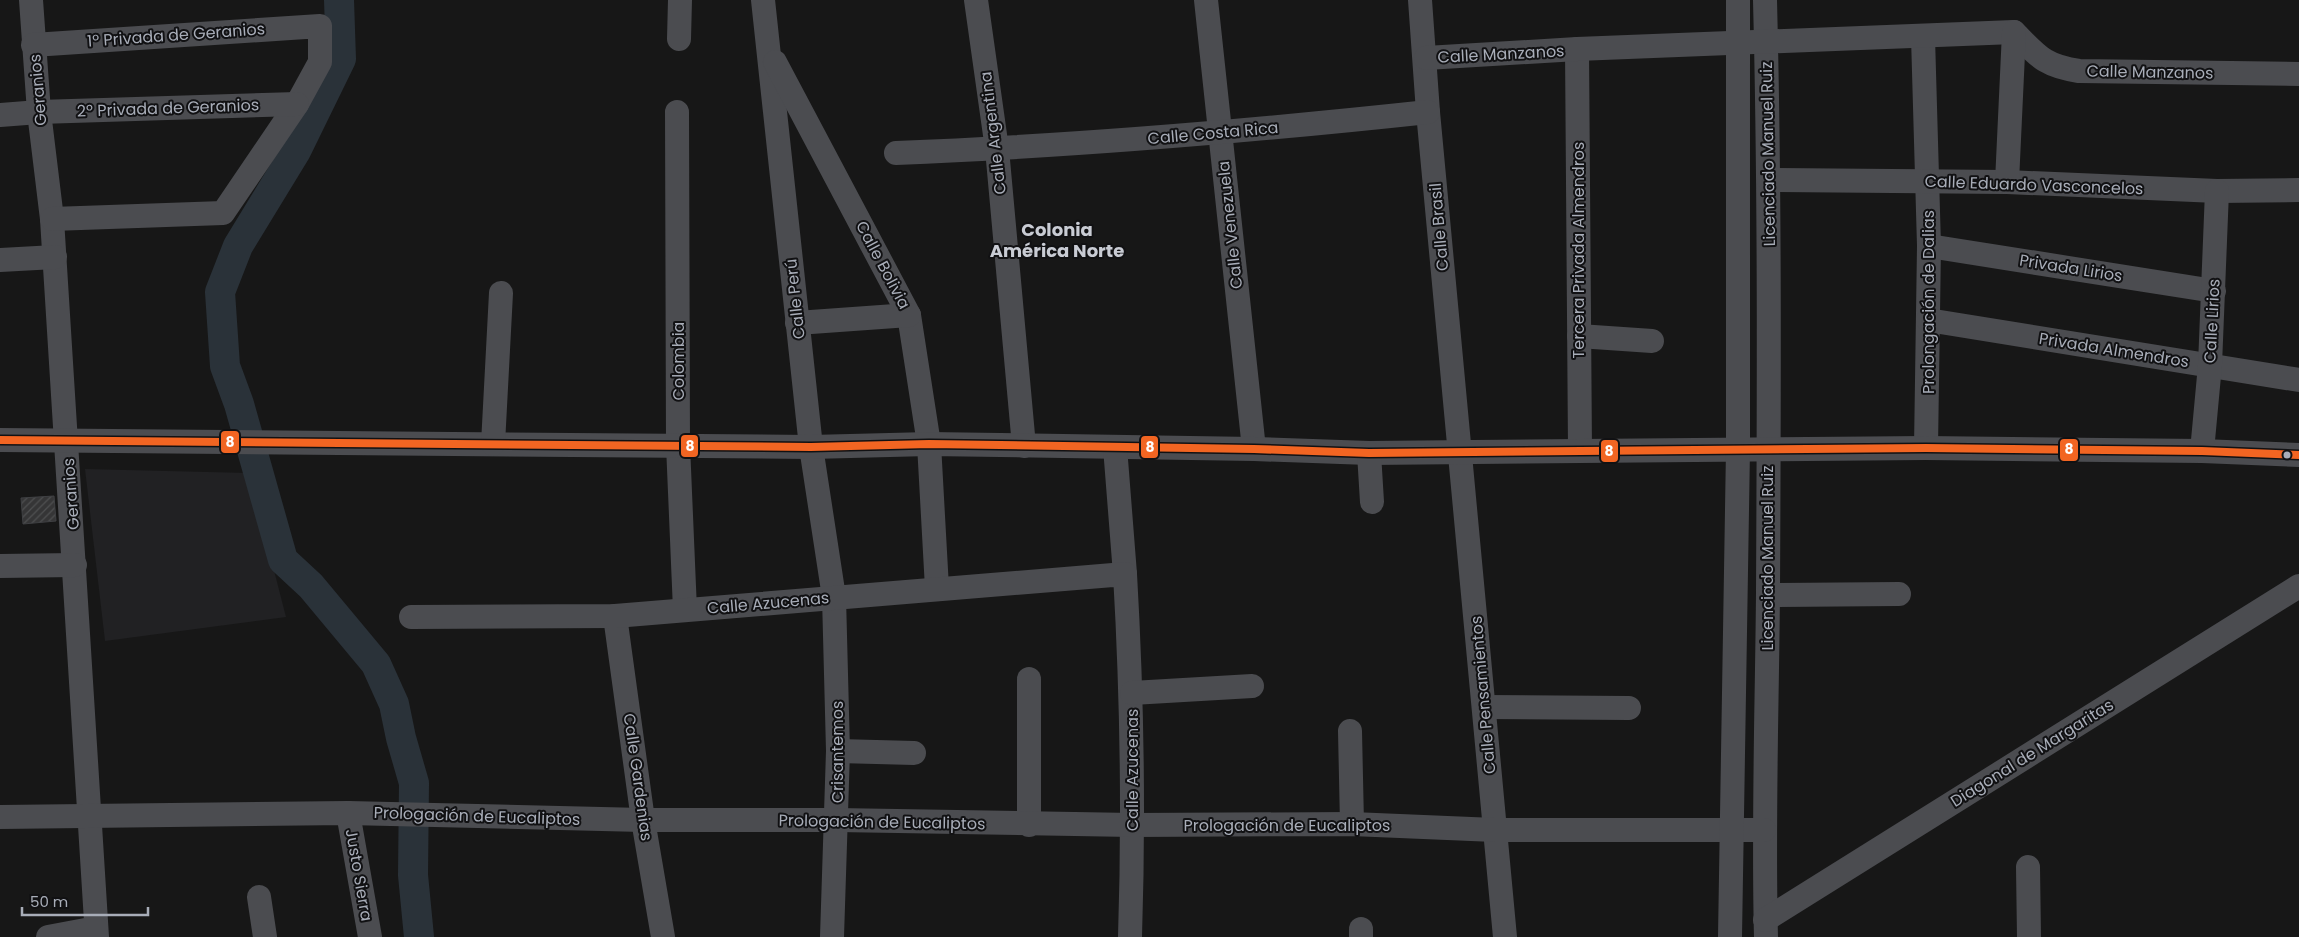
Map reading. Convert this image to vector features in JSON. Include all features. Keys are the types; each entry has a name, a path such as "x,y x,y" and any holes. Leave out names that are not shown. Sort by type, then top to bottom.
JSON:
{"street":[{"name":"Geranios","path":"31,0 39,112 55,258 76,565 96,933"},
{"path":"679,39 680,0"},
{"name":"Calle Perú","path":"763,0 811,446 834,597"},
{"name":"Calle Argentina","path":"976,0 997,149 1024,446"},
{"name":"Calle Venezuela","path":"1206,0 1254,449"},
{"name":"Calle Brasil","path":"1420,0 1426,58 1428,112 1460,453"},
{"name":"Licenciado Manuel Ruiz","path":"1730,937 1738,449 1738,0"},
{"name":"Licenciado Manuel Ruiz","path":"1765,0 1769,180 1768,594 1764,830 1765,928"},
{"name":"1º Privada de Geranios","path":"33,45 320,26 320,62 297,104"},
{"path":"1766,42 2014,32 2007,182"},
{"name":"Calle Manzanos","path":"2014,32 2044,61 2057,68 2078,71 2299,74"},
{"name":"Prolongación de Dalias","path":"1924,36 1928,182 1926,448"},
{"name":"Calle Manzanos","path":"1426,58 1577,49 1766,42"},
{"name":"Tercera Privada Almendros","path":"1577,49 1580,450"},
{"name":"Calle Bolivia","path":"770,53 909,315 929,444 937,588"},
{"path":"52,218 223,213 297,104"},
{"name":"2º Privada de Geranios","path":"0,115 39,112 297,104"},
{"name":"Colombia","path":"677,112 678,445 685,610"},
{"name":"Calle Costa Rica","path":"896,153 997,149 1220,134 1428,112"},
{"name":"Calle Eduardo Vasconcelos","path":"1769,180 2007,182 2216,191 2299,190"},
{"name":"Calle Lirios","path":"2202,451 2210,365 2214,291 2216,191"},
{"name":"Privada Lirios","path":"1928,246 2214,291"},
{"path":"0,260 55,258"},
{"path":"492,444 502,293"},
{"path":"797,322 909,315"},
{"name":"Privada Almendros","path":"1928,320 2299,380"},
{"path":"1579,336 1652,340"},
{"path":"0,440 811,446 929,444 1254,449 1369,454 1580,450 1926,448 2202,451 2299,455"},
{"name":"Calle Azucenas","path":"1115,447 1132,693 1133,825 1130,937"},
{"name":"Calle Pensamientos","path":"1460,453 1505,937"},
{"path":"1369,454 1372,502"},
{"path":"0,566 76,565"},
{"name":"Calle Azucenas","path":"411,617 615,616 1125,574"},
{"name":"Diagonal de Margaritas","path":"1765,928 2299,586"},
{"path":"1768,594 1899,594"},
{"name":"Crisantemos","path":"832,937 838,751 834,597"},
{"name":"Calle Gardenias","path":"615,616 643,820 663,937"},
{"path":"1029,679 1030,825"},
{"path":"1132,693 1252,686"},
{"path":"1484,706 1629,708"},
{"path":"1350,731 1352,824"},
{"path":"838,751 914,753"},
{"name":"Prologación de Eucaliptos","path":"0,817 348,813 643,820 836,820 1030,825 1352,824 1496,830 1764,830"},
{"name":"Justo Sierra","path":"348,813 370,937"},
{"path":"2028,867 2029,937"},
{"path":"259,897 265,937"},
{"path":"48,937 96,933"}],"shaded area":[{"path":"85,469 249,473 286,617 105,641"}],"building":[{"path":"54,496 56,521 23,524 21,498"}],"waterway":[{"path":"339,0 341,59 296,151 238,246 220,292 225,366 239,404 283,560 311,586 376,664 394,704 401,738 414,783 413,875 419,937"}],"transit line":[{"name":"8","path":"0,440 811,447 929,444 1254,449 1369,453 1926,448 2202,451 2299,455"}],"district":[{"name":"Colonia América Norte","path":"1057,239"}]}
